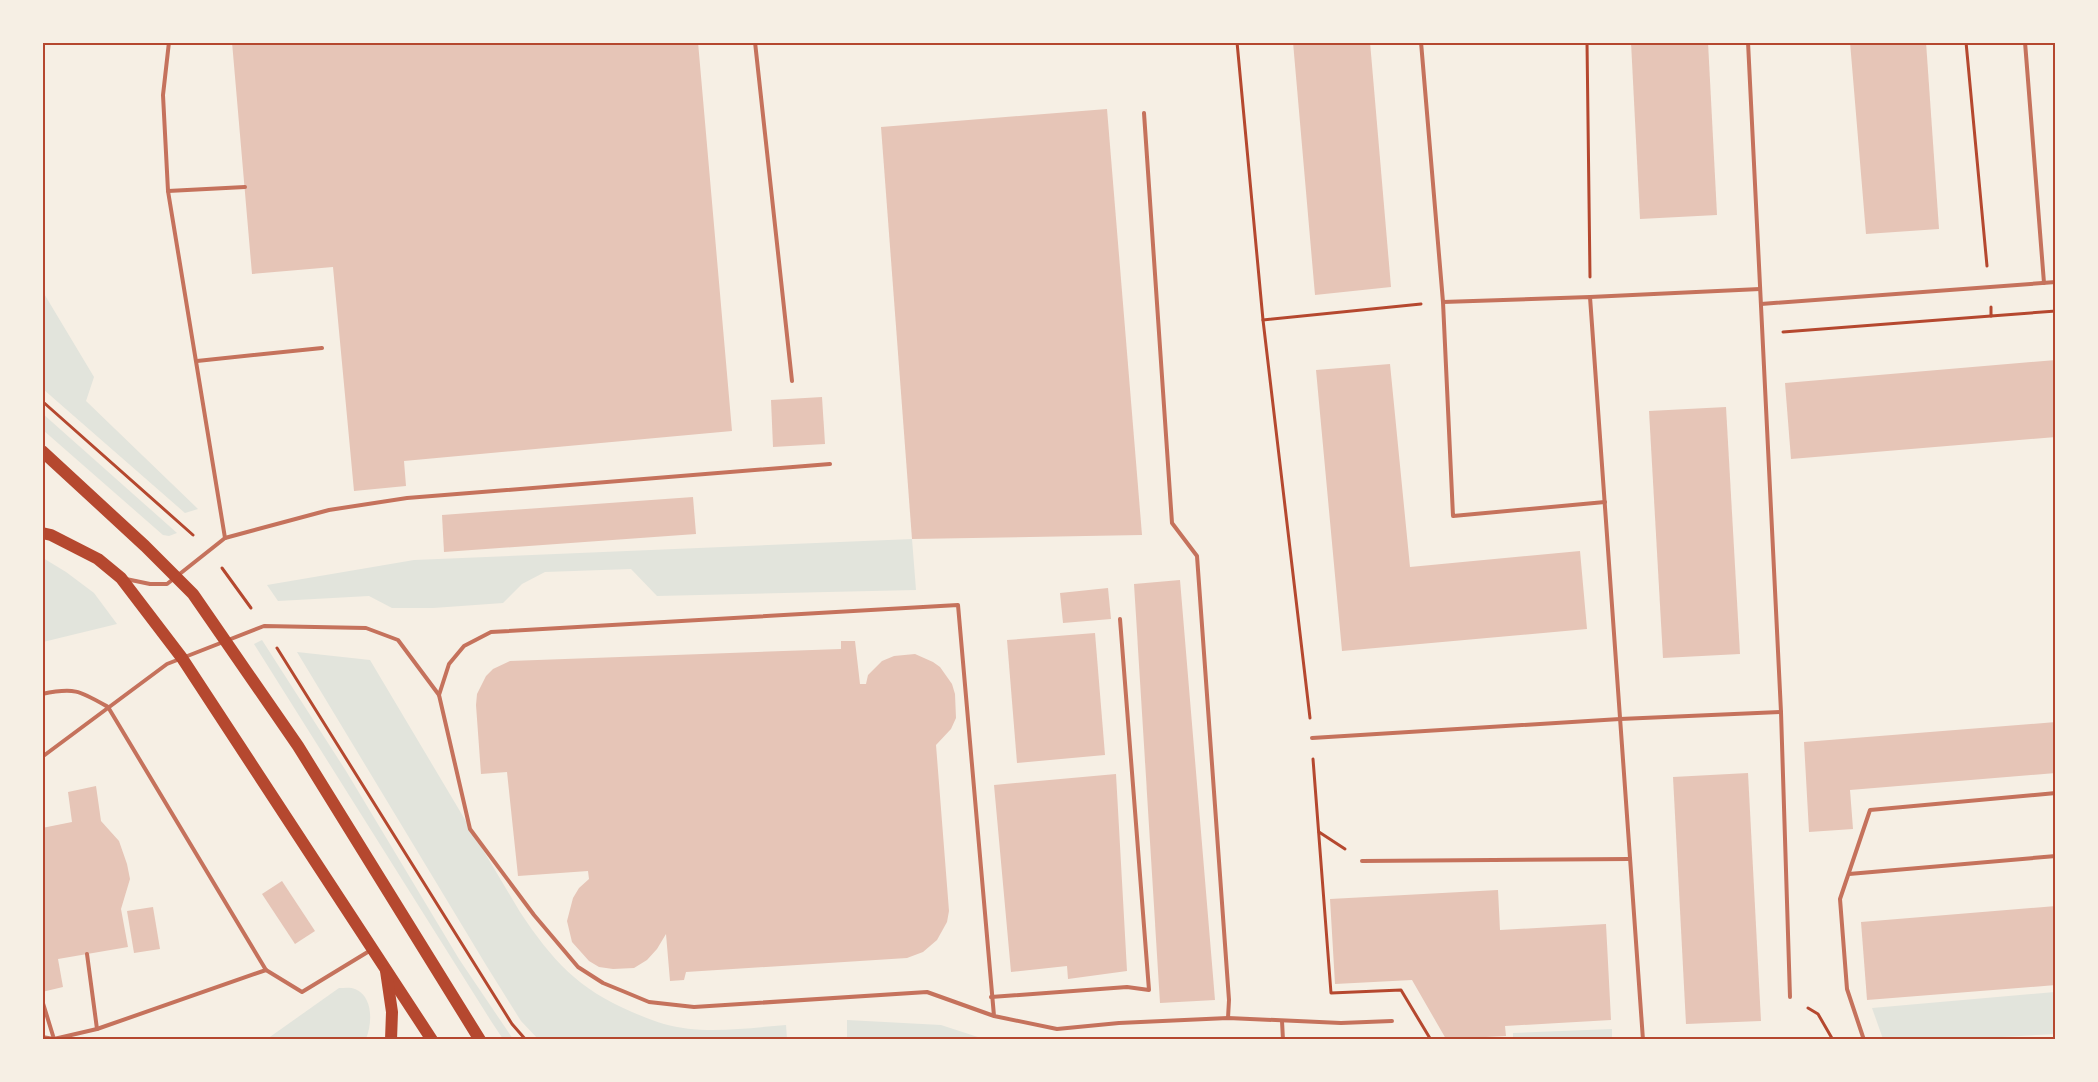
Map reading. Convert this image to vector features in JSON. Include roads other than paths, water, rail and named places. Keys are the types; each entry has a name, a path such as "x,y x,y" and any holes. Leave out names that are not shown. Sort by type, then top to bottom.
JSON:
{"main road":[{"path":"42,451 193,594 298,746 480,1040"},
{"path":"42,533 59,539 98,559 121,578 182,658 432,1040"},
{"path":"385,966 392,1012 391,1040"}],"lane":[{"path":"169,42 163,95 168,191 198,361 225,538"},
{"path":"755,42 792,381"},
{"path":"1421,42 1443,302 1453,516 1605,502"},
{"path":"1748,42 1781,712 1790,997"},
{"path":"2025,42 2044,283"},
{"path":"1144,113 1172,523 1197,556 1229,1000 1228,1018"},
{"path":"168,191 245,187"},
{"path":"1761,304 2056,282"},
{"path":"1443,302 1760,289"},
{"path":"1590,297 1643,1040"},
{"path":"198,361 322,348"},
{"path":"121,578 150,584 167,584 225,538 329,510 407,498 830,464"},
{"path":"439,695 449,664 464,646 491,632 958,604 994,1016"},
{"path":"991,997 1127,987 1149,990 1120,619"},
{"path":"42,757 108,706 167,664 182,658 264,626 366,628 398,640 439,695 470,829 534,915 578,967 603,983 649,1002 694,1007 927,992 994,1016 1057,1029 1119,1023 1228,1018 1341,1023 1392,1021"},
{"path":"42,694 65,689 83,693 108,706 266,970 302,992 374,949"},
{"path":"1312,738 1620,719 1781,712"},
{"path":"1864,1040 1848,989 1840,899 1870,810 2056,793"},
{"path":"1849,874 2056,856"},
{"path":"1362,861 1629,859"},
{"path":"87,954 97,1029"},
{"path":"42,1037 54,1039 97,1029 266,970"},
{"path":"42,1000 54,1039"},
{"path":"1282,1020 1282,1040"}]}
